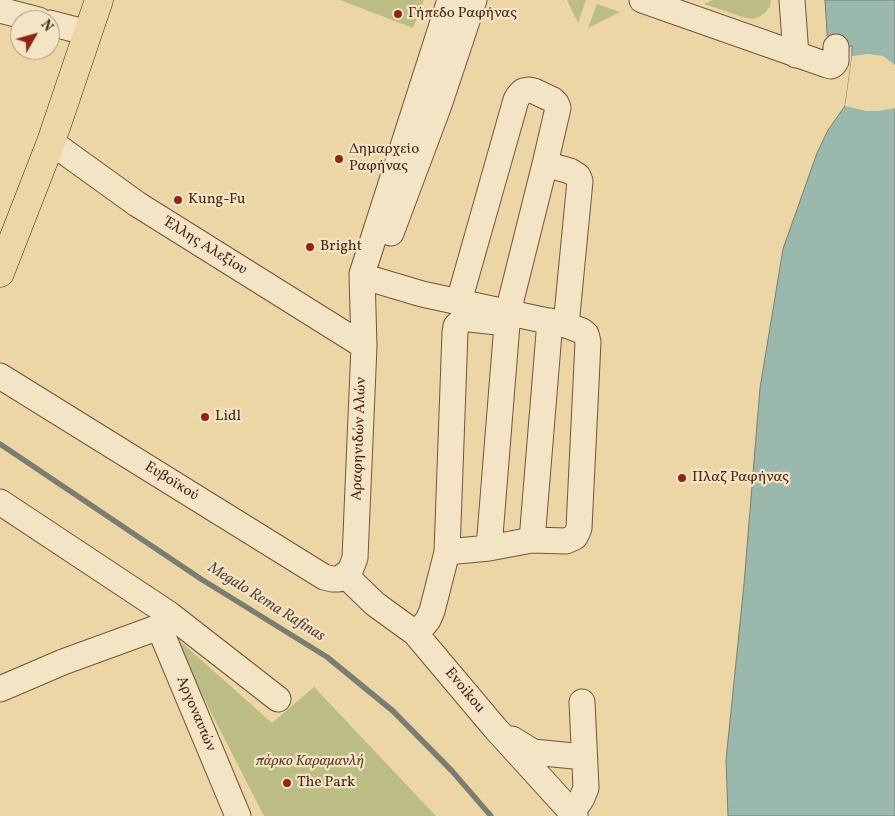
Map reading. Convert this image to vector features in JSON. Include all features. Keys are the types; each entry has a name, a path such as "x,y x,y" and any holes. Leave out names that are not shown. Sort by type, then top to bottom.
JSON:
{"main road":[{"path":"0,273 51,142 99,0"}],"street":[{"name":"Αραφηνιδών Αλών","path":"369,290 362,274 450,0"},
{"name":"Αραφηνιδών Αλών","path":"345,575 350,571 356,558 364,346 369,290 439,105 474,0"},
{"path":"642,0 831,66 836,61 836,47"},
{"path":"792,0 796,55"},
{"path":"60,26 88,33"},
{"path":"459,301 516,100 523,91 534,91 549,97 558,108 507,318 489,548"},
{"name":"Έλλης Αλεξίου","path":"51,142 138,204 364,346"},
{"path":"532,540 558,323 580,181 578,176 570,171 545,164"},
{"path":"369,290 422,294 459,301 507,318"},
{"path":"415,633 428,620 432,611 447,552 456,326 465,319 507,318 558,323 582,331 586,334 588,342 578,533 575,537 566,541 532,540 489,548 447,552"},
{"name":"Ευβοϊκού","path":"0,376 324,577 339,579 345,575"},
{"path":"0,502 278,699"},
{"name":"Evoikou","path":"345,575 375,604 415,633 495,728 574,815"},
{"path":"0,689 164,620"},
{"name":"Αργοναυτών","path":"164,620 238,816"},
{"path":"574,815 586,788 582,702"},
{"path":"495,728 530,751 584,758"}],"green space":[{"name":"Γήπεδο Ραφήνας","path":"340,0 424,0 413,28"},
{"path":"567,0 586,0 578,23"},
{"path":"713,0 771,0 766,12 759,17 751,19 704,4"},
{"path":"597,4 620,12 588,28"},
{"name":"πάρκο Καραμανλή","path":"170,632 272,723 314,687 436,816 264,816"}],"shaded area":[{"path":"825,0 895,0 895,816 728,816 726,760 744,584 760,388 783,249 817,153 828,130 845,106 852,56 852,46 828,48"}],"pier":[{"path":"868,54 883,56 895,65 895,108 866,111 845,106 852,56"}],"waterway":[{"name":"Megalo Rema Rafinas","path":"0,444 201,579 327,657 393,711 452,771 491,816"}],"place":[{"name":"Γήπεδο Ραφήνας","path":"398,14"},
{"name":"Δημαρχείο Ραφήνας","path":"339,159"},
{"name":"Kung-Fu","path":"178,200"},
{"name":"Bright","path":"310,247"},
{"name":"Lidl","path":"205,417"},
{"name":"Πλαζ Ραφήνας","path":"682,478"},
{"name":"The Park","path":"287,783"}]}
